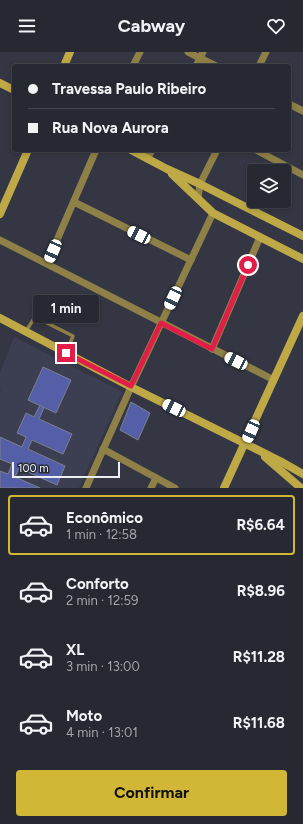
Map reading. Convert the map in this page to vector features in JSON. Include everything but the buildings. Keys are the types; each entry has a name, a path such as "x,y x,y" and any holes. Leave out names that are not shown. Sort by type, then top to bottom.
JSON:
{"street":[{"path":"65,64 70,52"},
{"path":"134,64 140,52"},
{"path":"188,52 202,55 213,64"},
{"path":"260,64 266,52"},
{"path":"197,64 202,55"},
{"path":"0,83 12,89"},
{"path":"291,105 303,111"},
{"path":"0,214 27,152"},
{"path":"47,263 95,152"},
{"path":"135,152 303,236"},
{"path":"147,159 151,152"},
{"path":"198,198 200,184 216,152"},
{"path":"260,152 303,175"},
{"path":"168,169 213,213 303,259"},
{"path":"74,202 191,260"},
{"path":"86,488 131,386 213,213"},
{"path":"212,349 260,237"},
{"path":"0,240 274,380"},
{"path":"224,488 303,316"},
{"path":"0,318 303,474"},
{"path":"245,443 270,461 301,488"},
{"path":"103,449 175,488"},
{"path":"151,488 156,478"}],"lane":[{"path":"26,332 35,317 74,336 66,353"}],"shaded area":[{"path":"14,337 122,392 79,488 0,488 0,373"}],"route":[{"path":"66,353 131,386 161,323 212,349 248,265"}]}
